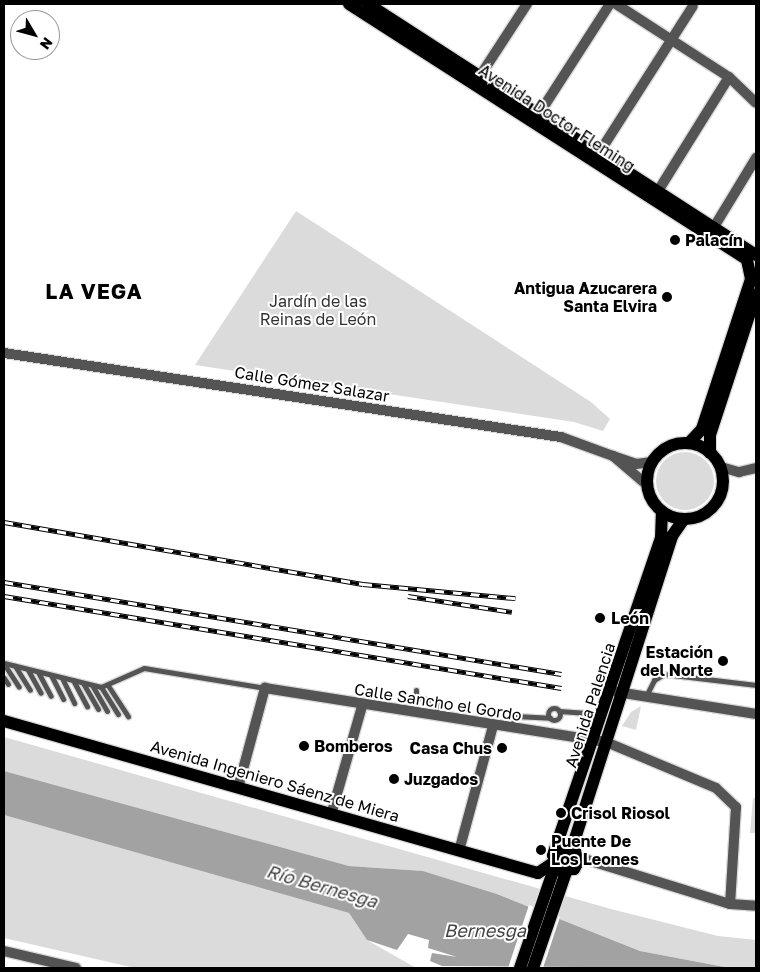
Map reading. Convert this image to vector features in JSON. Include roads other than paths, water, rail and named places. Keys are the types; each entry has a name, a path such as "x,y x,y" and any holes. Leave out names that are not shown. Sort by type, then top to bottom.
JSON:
{"main road":[{"name":"Avenida Doctor Fleming","path":"350,4 752,256"},
{"name":"Avenida Doctor Fleming","path":"368,4 658,191 711,231"},
{"path":"690,443 702,429 751,279 752,256"},
{"path":"710,453 710,435 756,294"},
{"path":"690,443 710,453 721,467 723,481 717,502 701,516 683,520 662,512 647,485 652,462 668,447 690,443"},
{"name":"Avenida Palencia","path":"616,692 661,538 662,512"},
{"name":"Avenida Palencia","path":"558,867 576,866 575,853 600,742 604,714 616,692 672,536 683,520"},
{"path":"600,742 616,692"},
{"name":"Avenida Ingeniero Sáenz de Miera","path":"4,721 538,873"},
{"name":"Avenida Palencia","path":"520,968 548,898 558,867 558,849 600,742"},
{"path":"558,849 575,853"},
{"path":"548,898 538,873 558,867"},
{"name":"Avenida Palencia","path":"533,968 548,898"}],"street":[{"path":"480,76 527,4"},
{"path":"538,114 610,4"},
{"path":"616,4 729,77 756,103"},
{"path":"599,153 693,6"},
{"path":"658,191 729,77"},
{"path":"711,231 756,158"},
{"name":"Calle Gómez Salazar","path":"4,353 560,437 636,464 652,462"},
{"name":"Calle Gómez Salazar","path":"614,456 647,485"},
{"path":"721,467 739,472 756,468"},
{"path":"238,788 265,688"},
{"name":"Calle Sancho el Gordo","path":"265,688 362,706 600,742 716,788 736,807 730,904"},
{"path":"616,692 756,714"},
{"path":"331,815 362,706"},
{"path":"459,851 493,726"},
{"path":"575,853 730,904 756,906"},
{"path":"4,951 76,968"}],"lane":[{"path":"4,664 101,687 109,687 144,668 265,688"},
{"path":"4,664 19,687"},
{"path":"16,666 30,690"},
{"path":"28,670 41,693"},
{"path":"38,672 51,696"},
{"path":"646,696 654,680 664,674 756,685"},
{"path":"51,675 63,699"},
{"path":"4,678 8,684"},
{"path":"62,678 74,702"},
{"path":"73,680 87,706"},
{"path":"83,683 98,709"},
{"path":"92,685 107,711"},
{"path":"101,687 118,714"},
{"path":"109,687 128,716"},
{"path":"416,690 416,697 437,702 436,717"},
{"path":"511,728 515,716 550,718 550,710 604,714"}],"water":[{"name":"Bernesga","path":"4,771 349,866 423,871 497,894 640,951 730,968 442,966 430,961 432,953 457,957 428,948 429,940 408,934 397,950 367,940 349,913 4,815"}],"railway":[{"path":"4,522 363,584 515,598"},
{"path":"4,582 561,674"},
{"path":"4,596 561,688"},
{"path":"408,596 512,612"}],"place":[{"name":"Palacín","path":"675,240"},
{"name":"Antigua Azucarera Santa Elvira","path":"667,297"},
{"name":"León","path":"600,618"},
{"name":"Estación del Norte","path":"723,661"},
{"name":"Bomberos","path":"304,746"},
{"name":"Casa Chus","path":"502,748"},
{"name":"Juzgados","path":"394,779"},
{"name":"Crisol Riosol","path":"561,813"},
{"name":"Puente De Los Leones","path":"541,850"}],"district":[{"name":"LA VEGA","path":"94,291"}],"park label":[{"name":"Jardín de las Reinas de León","path":"318,310"}],"water label":[{"name":"Río Bernesga","path":"322,886"}]}
